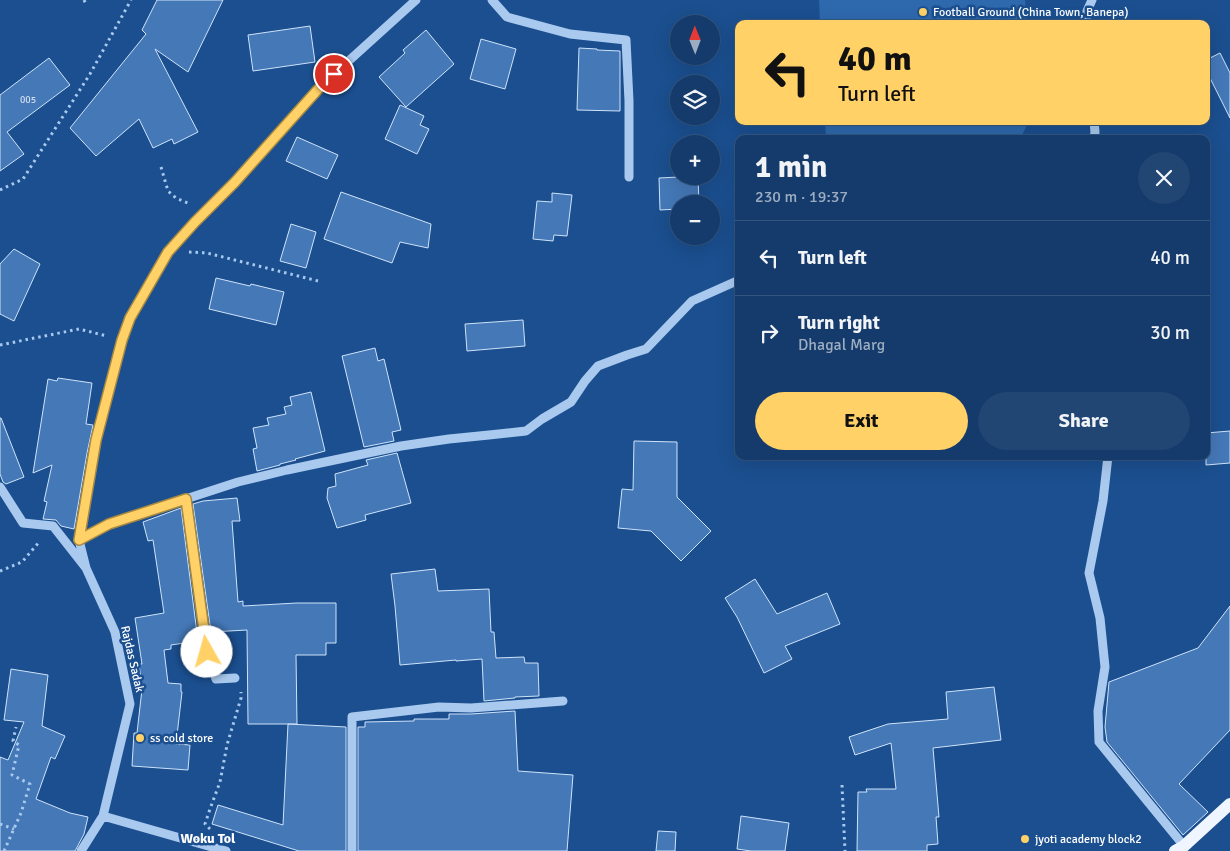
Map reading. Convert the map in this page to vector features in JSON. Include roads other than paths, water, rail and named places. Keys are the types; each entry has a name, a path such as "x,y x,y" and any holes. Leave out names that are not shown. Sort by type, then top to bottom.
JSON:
{"main road":[{"path":"1179,848 1230,804"}],"street":[{"path":"86,568 79,540 93,454 103,411 122,340 130,318 168,252 235,182 321,86 416,0"},
{"path":"492,0 507,17 570,34 626,40 629,177"},
{"path":"1086,20 1086,11 1092,0"},
{"path":"79,540 109,524 238,482 401,446 526,430 571,402 598,366 646,349 692,301 735,282"},
{"path":"1108,460 1103,502 1090,573 1100,618 1104,667 1098,711 1099,742 1179,848"},
{"name":"Rajdas Sadak","path":"0,487 23,523 53,526 86,568 115,632 130,704 104,816"},
{"path":"186,499 207,652 216,679 235,678"},
{"path":"352,851 352,716 438,707 471,708 563,701"},
{"path":"81,851 104,816 224,851"}],"place":[{"name":"Football Ground (China Town, Banepa)","path":"923,12"},
{"name":"ss cold store","path":"140,738"},
{"name":"jyoti academy block2","path":"1025,839"}],"district":[{"name":"Woku Tol","path":"208,838"}]}
